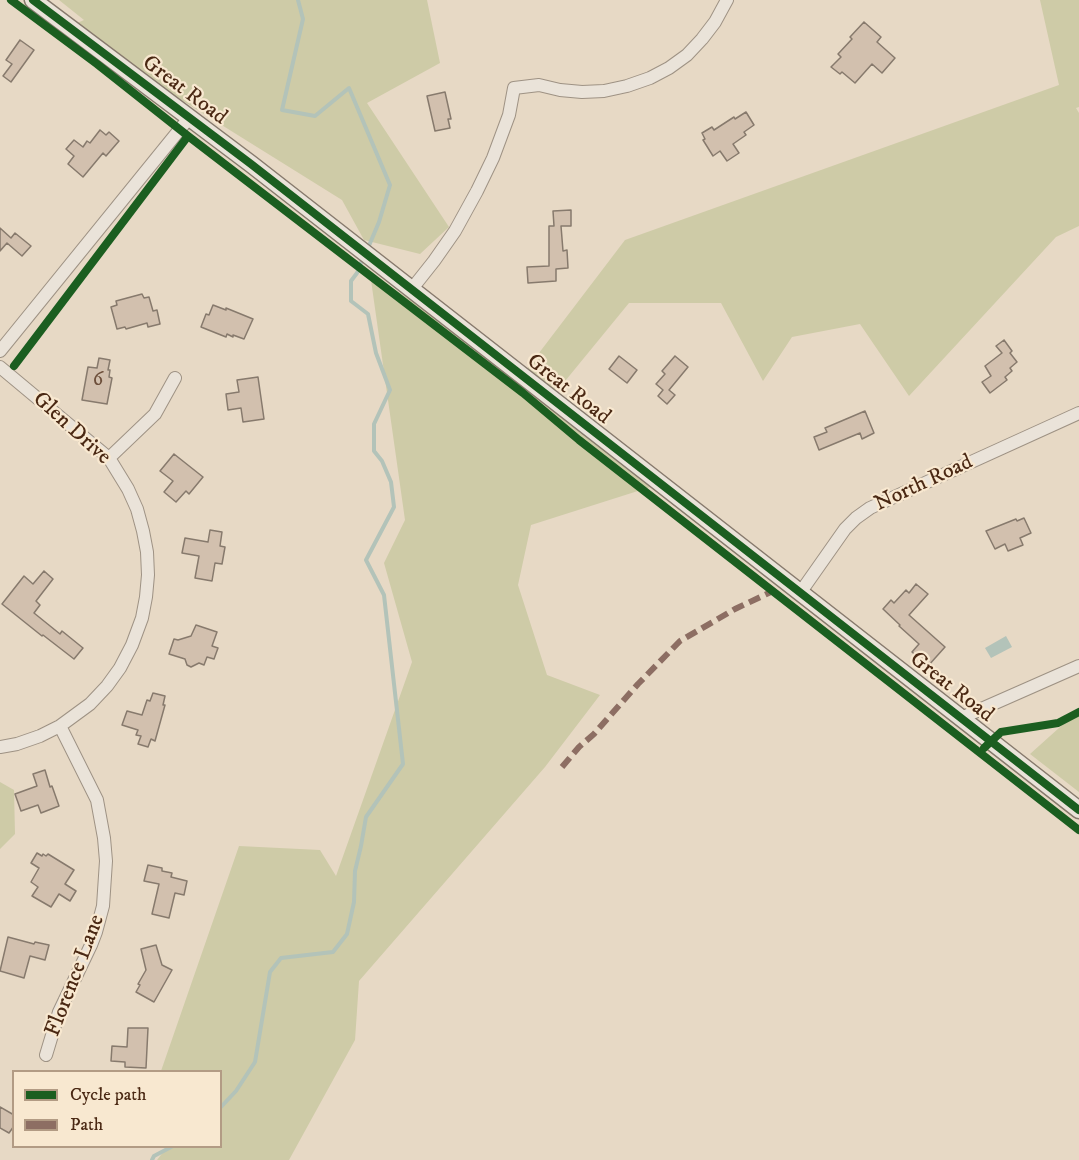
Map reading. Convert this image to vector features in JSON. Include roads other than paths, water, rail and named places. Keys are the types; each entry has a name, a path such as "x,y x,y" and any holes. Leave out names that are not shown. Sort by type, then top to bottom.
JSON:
{"street":[{"name":"Great Road","path":"33,0 189,118 1079,810"},
{"path":"411,290 455,231 477,191 493,158 509,115 513,88 539,85 560,90 603,91 650,78 687,55 715,22 727,0"},
{"path":"0,351 189,118"},
{"name":"Glen Drive","path":"0,367 109,458 137,509 147,552 148,574 146,597 132,645 107,686 90,704 60,726 40,736 0,747"},
{"path":"109,458 155,414 175,378"},
{"name":"North Road","path":"800,593 845,529 870,508 1079,413"},
{"path":"961,718 1079,666"},
{"name":"Florence Lane","path":"46,1055 59,1012 96,932 103,906 106,861 97,800 60,726"}],"waterway":[{"path":"298,0 303,19 282,110 315,116 349,88 390,185 379,222 368,248"},
{"path":"222,1106 236,1091 255,1062 270,972 281,958 333,952 347,934 354,902 355,871 366,817 403,764 384,595 366,560 394,507 391,482 382,461 374,451 374,424 390,390 376,353 368,314 351,301 351,281 363,258"},
{"path":"152,1160 154,1156 169,1148"}]}
